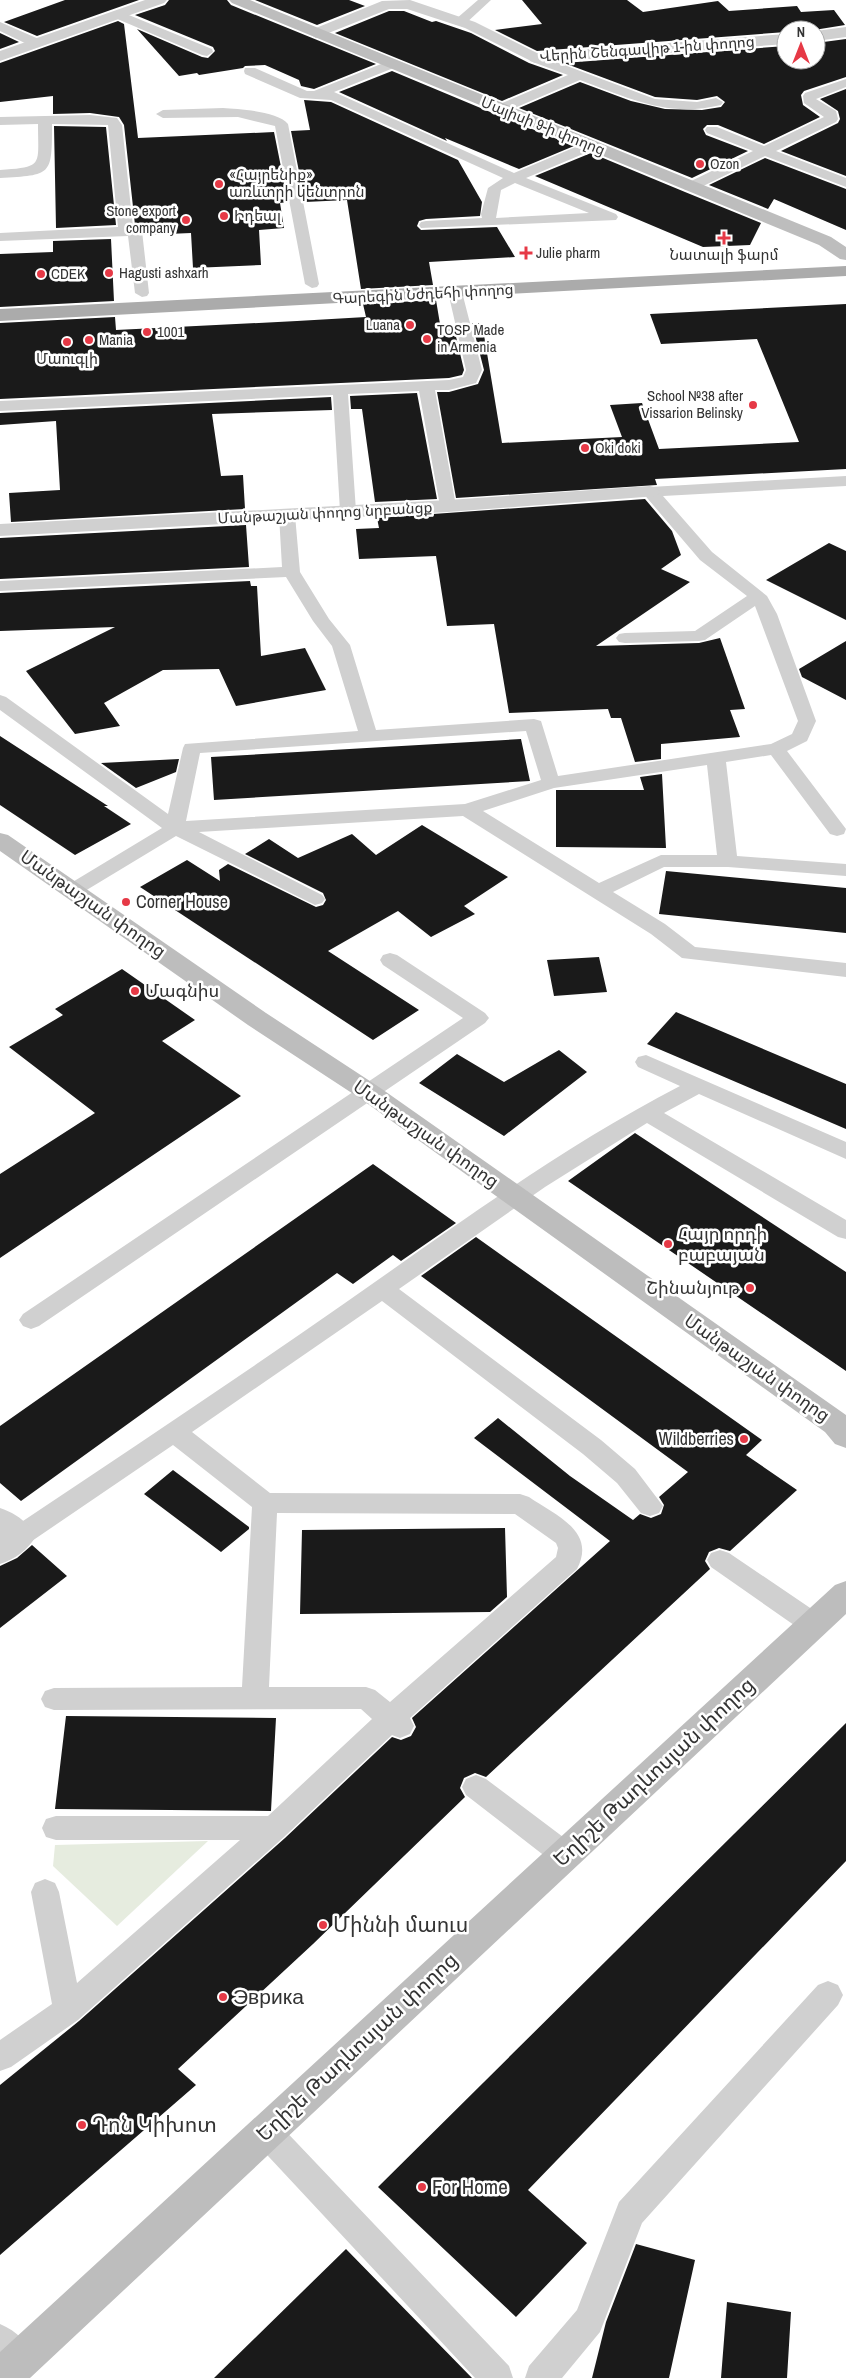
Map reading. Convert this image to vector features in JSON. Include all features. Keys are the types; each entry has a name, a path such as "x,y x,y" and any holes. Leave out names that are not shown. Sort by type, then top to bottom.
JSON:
{"main road":[{"name":"Գարեգին Նժդեհի փողոց","path":"0,300 846,256"},
{"name":"Գարեգին Նժդեհի փողոց","path":"0,315 846,272"}],"street":[{"path":"0,56 159,0"},
{"name":"Մայիսի 9-ի փողոց","path":"237,0 825,241 846,256"},
{"path":"362,0 380,7"},
{"name":"Վերին Շենգավիթ 1-ին փողոց","path":"316,33 387,4 408,4 460,22 535,58 776,39"},
{"path":"826,35 846,32"},
{"name":"Մանթաշյան փողոց նրբանցք","path":"0,530 448,506 650,492"},
{"name":"Մանթաշյան փողոց","path":"0,840 258,1019 370,1093 843,1425"},
{"name":"Եղիշե Թադևոսյան փողոց","path":"7,2360 266,2132 846,1594"}],"lane":[{"path":"460,22 486,0"},
{"path":"119,15 207,52"},
{"path":"0,26 36,43"},
{"path":"535,58 653,103 697,106 716,102"},
{"path":"317,95 391,64"},
{"path":"250,71 305,95 333,96 514,178 611,217 426,226"},
{"path":"500,109 580,75"},
{"path":"690,187 831,119 831,114 809,100 810,96 846,82"},
{"path":"163,114 224,112 250,115 281,124 312,284"},
{"path":"0,121 90,119 112,121 115,125 126,231"},
{"path":"0,174 31,172 41,167 45,159 45,120"},
{"path":"712,130 846,183"},
{"path":"490,222 488,214 495,188 590,146"},
{"path":"832,177 846,171"},
{"path":"0,237 135,231 142,293"},
{"path":"0,406 449,385 470,380 474,370 455,292"},
{"path":"426,386 448,506"},
{"path":"340,389 348,511"},
{"path":"650,492 846,481"},
{"path":"73,890 175,828 467,810 551,783 776,749 800,737 807,721 768,614 758,596 706,556 650,492"},
{"path":"287,515 291,572 322,621 341,645 369,736"},
{"path":"0,586 291,572"},
{"path":"625,638 699,636 758,596"},
{"path":"0,701 175,828 315,899"},
{"path":"175,828 192,748 534,725 551,783"},
{"path":"776,749 807,793 837,830"},
{"path":"716,758 728,861"},
{"path":"467,810 658,929 689,953 846,970"},
{"path":"597,892 661,861 728,861 846,870"},
{"path":"31,1320 370,1093 478,1018 390,960"},
{"path":"646,1062 846,1150"},
{"path":"7,1536 174,1432 382,1289 514,1195 646,1112 699,1085"},
{"path":"646,1112 846,1230"},
{"path":"382,1289 592,1447 626,1476 650,1506"},
{"path":"0,2056 68,2010 395,1722 568,1562 571,1548 567,1537 520,1504 265,1503 174,1432"},
{"path":"255,1698 265,1503"},
{"path":"720,1560 813,1624"},
{"path":"54,1699 366,1698 395,1722"},
{"path":"476,1787 565,1855"},
{"path":"56,1828 274,1828"},
{"path":"45,1892 68,2010"},
{"path":"541,2378 589,2321 630,2213 828,1994"},
{"path":"266,2132 497,2378"}],"shaded area":[{"path":"208,1841 117,1926 53,1866 55,1845"}],"building":[{"path":"65,0 139,0 37,36 4,22"},
{"path":"169,0 227,0 231,5 376,64 314,89 301,86 299,80 265,65 245,66 243,68 199,75 197,73 179,76 137,29 202,57 208,58 215,51 213,47 135,15 165,5"},
{"path":"255,0 349,0 365,6 317,25"},
{"path":"522,0 627,0 643,12 718,1 729,11 797,6 801,12 834,10 845,25 826,28 826,20 776,20 776,33 537,51 495,30 542,24"},
{"path":"389,11 404,11 432,22 436,21 471,33 529,63 563,75 502,101 335,33"},
{"path":"118,21 124,24 138,138 274,132 288,202 280,203 284,228 259,230 261,265 193,268 191,233 144,235 142,227 135,225 124,125 119,117 90,113 53,114 53,96 0,102 0,63"},
{"path":"0,33 19,42 0,49"},
{"path":"846,39 846,77 804,91 801,95 803,105 820,117 764,144 718,125 707,125 703,129 706,135 748,151 692,178 519,108 580,82 631,101 665,109 702,110 721,107 725,102 717,96 697,100 655,97 564,63 776,47 776,70 826,70 826,42"},
{"path":"392,71 574,146 519,169 445,138 447,141 339,92"},
{"path":"846,89 846,176 781,151 838,123 840,119 838,111 820,99"},
{"path":"304,100 331,102 458,160 482,202 480,216 426,219 419,221 417,226 421,230 497,227 515,257 429,262 433,285 361,289 347,200 305,202 291,131 310,130"},
{"path":"54,126 106,127 116,225 56,228"},
{"path":"591,153 761,223 750,245 703,247 535,176"},
{"path":"765,158 846,189 846,230 774,199 768,209 709,185"},
{"path":"111,239 114,301 0,307 0,254 53,252 53,241"},
{"path":"436,300 440,324 453,324 464,370 462,375 449,378 0,399 0,323 115,317 116,330 297,321 366,317 363,304"},
{"path":"846,304 846,469 655,479 657,485 456,498 437,392 449,392 478,384 484,370 472,323 482,323 502,443 622,437 610,405 642,403 659,449 799,442 757,339 661,344 650,314"},
{"path":"417,393 437,499 375,502 362,409 351,409 350,396"},
{"path":"331,397 332,410 212,414 221,476 243,475 245,509 11,522 9,493 60,490 56,421 0,425 0,413"},
{"path":"645,499 672,531 681,555 661,569 690,582 596,646 699,643 720,638 745,709 730,710 740,737 661,744 661,759 635,762 621,718 611,718 608,709 509,713 494,624 447,626 436,556 359,559 356,529 379,528 377,518"},
{"path":"246,525 249,567 0,579 0,538"},
{"path":"829,543 846,551 846,620 766,580"},
{"path":"250,581 251,586 257,586 261,656 305,648 326,690 236,706 219,669 163,670 104,703 120,726 75,734 26,671 115,627 0,631 0,593"},
{"path":"846,641 846,700 802,677 799,669"},
{"path":"0,736 108,806 104,806 131,824 75,855 0,805"},
{"path":"521,739 530,781 214,800 211,757"},
{"path":"179,759 176,772 136,788 101,763"},
{"path":"662,774 666,848 556,847 556,790 644,790 640,777"},
{"path":"422,825 508,877 464,906 475,914 431,937 398,911 328,951 419,1010 373,1040 140,887 187,860 220,881 219,870 228,864 316,907 323,905 326,900 323,893 245,854 269,839 298,858 352,834 376,855"},
{"path":"666,871 846,888 846,933 659,914"},
{"path":"599,957 607,992 554,996 547,960"},
{"path":"122,969 195,1020 162,1041 241,1096 0,1258 0,1174 95,1113 9,1047 63,1015 55,1009"},
{"path":"676,1012 846,1084 846,1129 647,1044"},
{"path":"559,1050 587,1072 504,1136 419,1083 457,1054 504,1082"},
{"path":"635,1133 846,1272 846,1371 568,1181"},
{"path":"373,1164 456,1223 401,1261 393,1255 353,1284 337,1273 21,1501 0,1483 0,1426"},
{"path":"476,1237 762,1440 746,1455 797,1490 730,1551 719,1548 709,1552 705,1561 710,1569 486,1777 475,1773 464,1778 460,1788 465,1797 313,1944 178,2069 196,2085 0,2255 0,2085 79,2021 285,1838 392,1737 401,1740 411,1736 416,1727 412,1718 610,1541 474,1438 498,1418 570,1476 633,1520 640,1514 651,1518 661,1514 664,1505 659,1497 688,1472 421,1276"},
{"path":"173,1470 249,1527 249,1529 221,1552 144,1494"},
{"path":"505,1528 507,1597 490,1612 300,1614 302,1530"},
{"path":"32,1545 67,1576 0,1628 0,1566 17,1558"},
{"path":"66,1716 276,1718 271,1811 55,1809"},
{"path":"846,1723 846,1861 528,2190 587,2243 516,2317 378,2187"},
{"path":"636,2244 695,2260 669,2378 592,2378 606,2322"},
{"path":"346,2249 472,2378 214,2378"},
{"path":"727,2302 791,2312 787,2378 721,2378"}],"place":[{"name":"Ozon","path":"700,164"},
{"name":"«Հայրենիք» առևտրի կենտրոն","path":"219,184"},
{"name":"Իդեալ","path":"224,216"},
{"name":"Stone export company","path":"186,220"},
{"name":"Նատալի ֆարմ","path":"724,238"},
{"name":"Julie pharm","path":"526,253"},
{"name":"Hagusti ashxarh","path":"109,273"},
{"name":"CDEK","path":"41,274"},
{"name":"Luana","path":"410,325"},
{"name":"1001","path":"147,332"},
{"name":"TOSP Made in Armenia","path":"427,339"},
{"name":"Mania","path":"89,340"},
{"name":"Մաուգլի","path":"67,342"},
{"name":"School №38 after Vissarion Belinsky","path":"753,405"},
{"name":"Oki doki","path":"585,448"},
{"name":"Corner House","path":"126,902"},
{"name":"Մագնիս","path":"135,991"},
{"name":"Հայր որդի բաբայան","path":"668,1244"},
{"name":"Շինանյութ","path":"750,1288"},
{"name":"Wildberries","path":"744,1439"},
{"name":"Միննի մաուս","path":"323,1925"},
{"name":"Эврика","path":"223,1997"},
{"name":"Դոն Կիխոտ","path":"82,2125"},
{"name":"For Home","path":"422,2187"}]}
